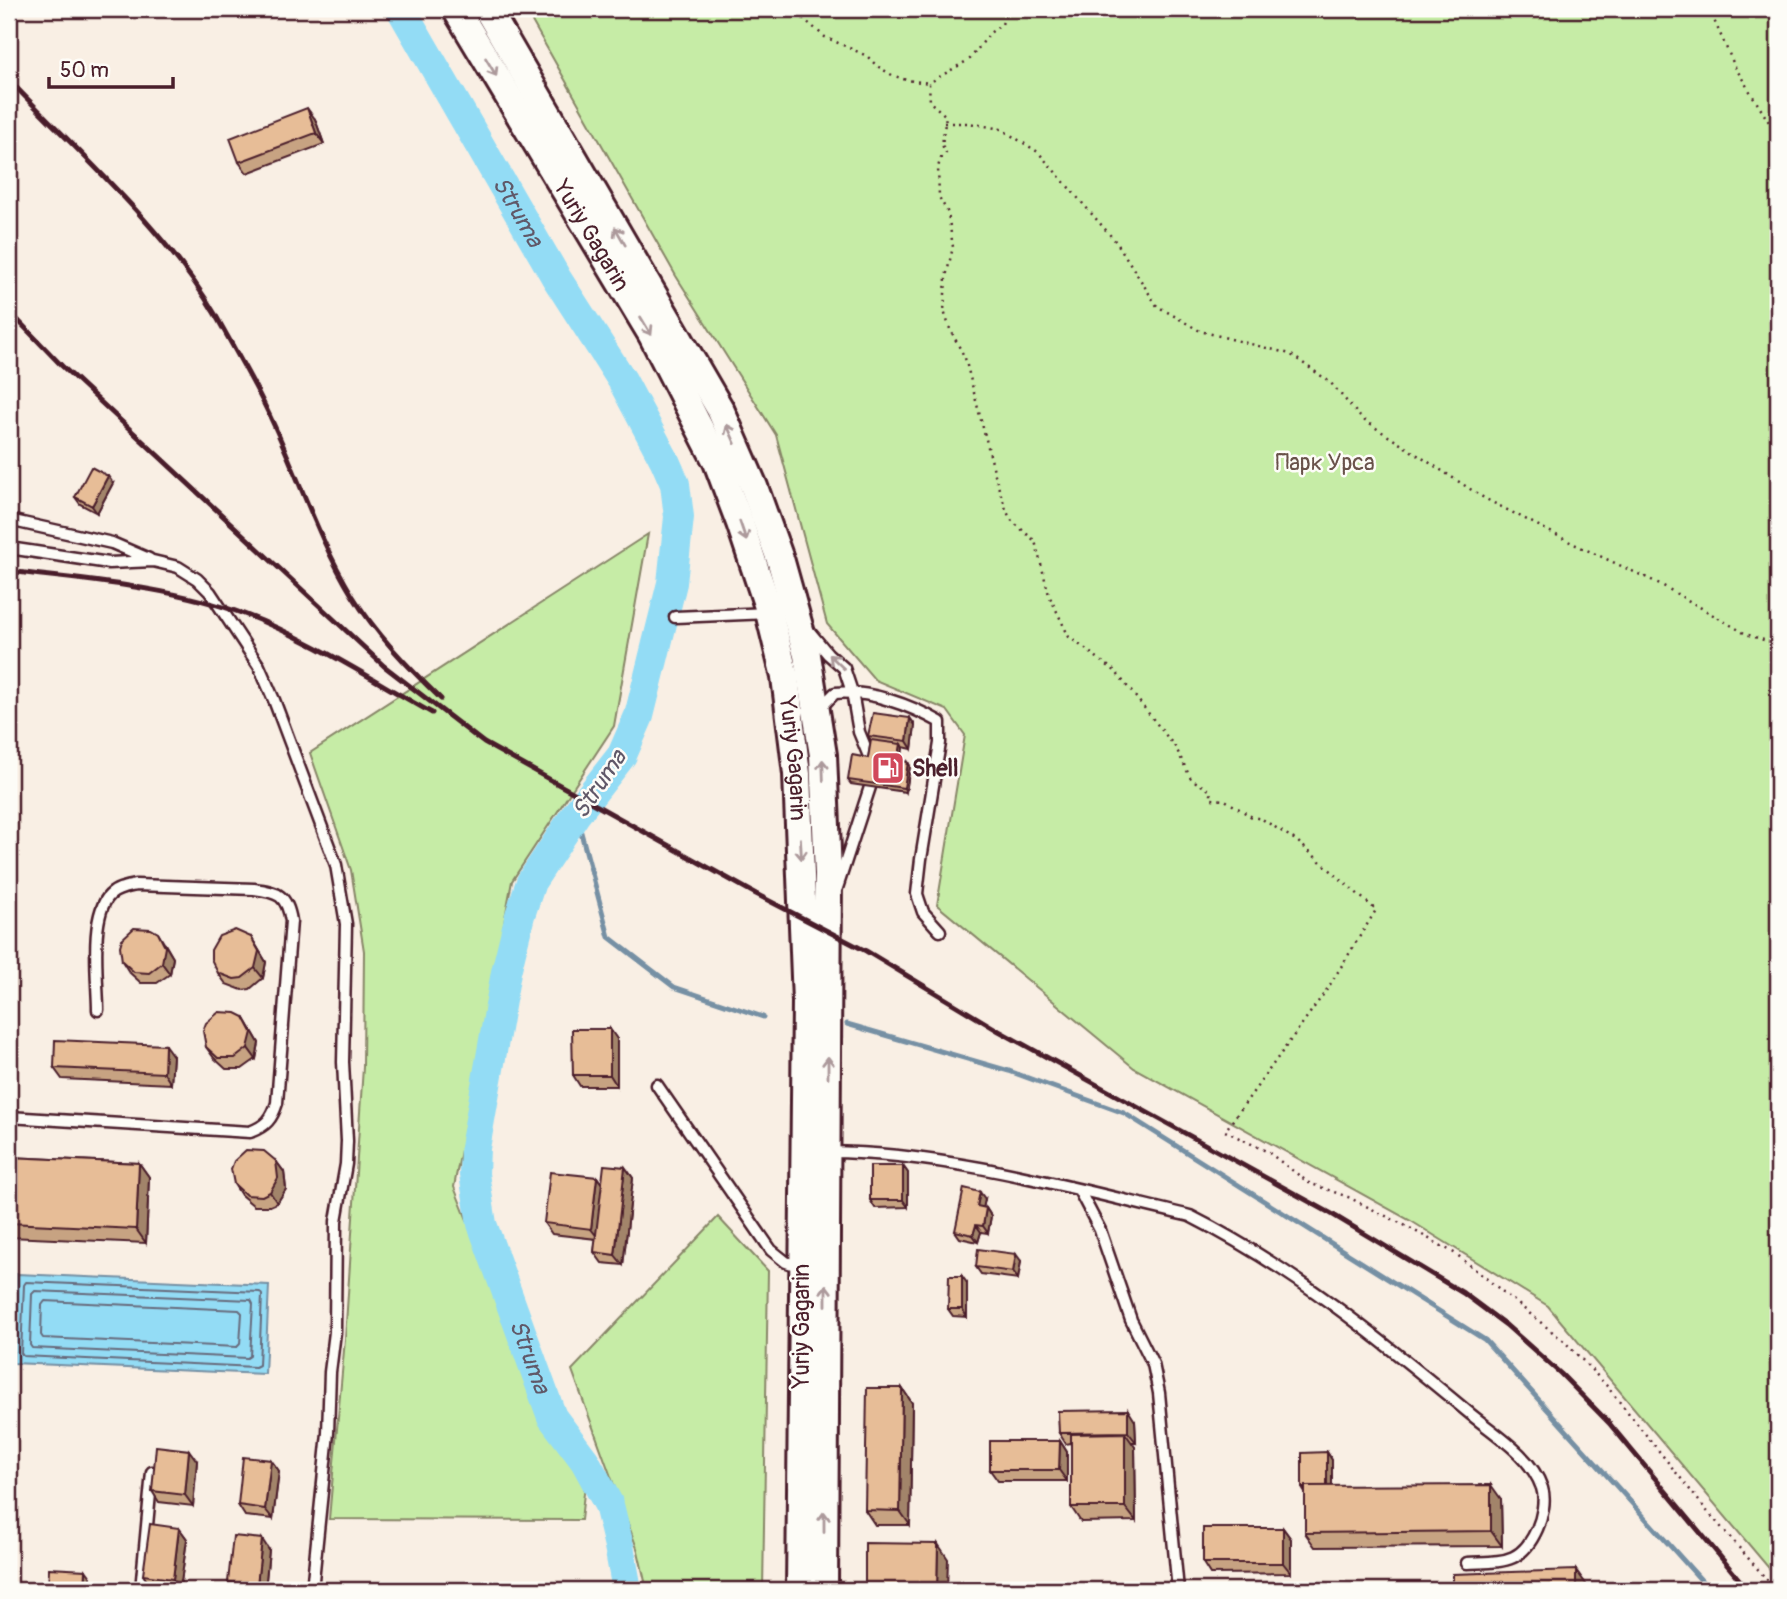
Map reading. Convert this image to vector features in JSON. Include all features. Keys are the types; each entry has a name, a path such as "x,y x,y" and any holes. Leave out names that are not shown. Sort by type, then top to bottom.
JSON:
{"street":[{"name":"Yuriy Gagarin","path":"456,9 652,335 717,461 769,613 785,677 797,774 806,1002 801,1267 800,1590"},
{"name":"Yuriy Gagarin","path":"487,9 720,409 754,486 781,562 807,655 822,755 828,912 824,1590"}],"lane":[{"path":"9,520 112,543 153,561 178,567 197,579 210,592 259,666 336,865 346,924 343,1062 347,1140 336,1221 335,1332 312,1590"},
{"path":"9,548 109,563 153,561"},
{"path":"675,617 769,613"},
{"path":"796,615 828,654 844,668 852,692 859,732 871,761 870,787 855,840 828,912"},
{"path":"816,713 835,693 852,692 921,711 940,722 940,743 920,859 917,894 923,912 940,931"},
{"path":"9,1117 250,1132 262,1127 272,1118 277,1103 291,921 289,906 281,896 254,889 136,885 110,894 102,907 98,922 98,1010"},
{"path":"657,1085 771,1250 786,1262 801,1267"},
{"path":"827,1152 880,1152 942,1161 1190,1216 1226,1234 1303,1281 1412,1366 1527,1462 1542,1489 1542,1518 1530,1545 1509,1561 1467,1563"},
{"path":"1079,1190 1100,1230 1131,1320 1153,1364 1159,1393 1178,1590"},
{"path":"141,1590 152,1472"}],"path":[{"path":"792,9 825,37 867,56 892,75 929,83 970,60 990,33 1002,24 1008,9"},
{"path":"1709,9 1735,67 1778,138"},
{"path":"929,83 930,102 946,116 942,145 946,153 938,167 939,197 948,213 953,247 946,277 944,311 965,358 995,477 1007,512 1012,521 1035,541 1049,594 1069,637 1115,671 1176,748 1191,779 1211,791 1211,799 1225,800 1297,841 1376,910 1328,988 1225,1131 1268,1152 1309,1183 1348,1197 1455,1254 1565,1342 1606,1385 1707,1511 1776,1590"},
{"path":"944,123 969,123 1001,129 1038,152 1116,243 1157,306 1200,331 1290,354 1329,382 1362,419 1484,498 1660,584 1746,634 1778,645"}],"green space":[{"name":"Парк Урса","path":"525,9 1778,9 1778,1579 1548,1306 1411,1221 1134,1068 937,905 965,735 947,710 875,680 827,624 776,435 676,276"},
{"path":"648,534 614,726 512,881 454,1187 552,1434 585,1484 581,1520 329,1519 345,1339 363,1067 364,951 351,870 310,753"},
{"path":"718,1217 768,1271 763,1590 647,1590 638,1551 572,1370"}],"water":[{"path":"17,1274 269,1285 265,1374 13,1363"}],"building":[{"path":"307,108 316,133 239,162 230,138"},
{"path":"91,467 108,476 92,506 75,497"},
{"path":"873,713 910,718 907,741 868,736"},
{"path":"871,740 901,744 898,761 908,762 904,788 848,780 852,755 868,758"},
{"path":"134,928 151,929 158,933 165,947 162,963 149,973 134,972 122,961 122,939"},
{"path":"235,930 251,937 259,951 255,968 242,978 234,979 218,973 211,959 211,950 219,936"},
{"path":"219,1012 236,1013 244,1017 252,1032 248,1048 235,1058 218,1058 206,1047 203,1031 206,1023"},
{"path":"572,1029 610,1029 610,1075 573,1075"},
{"path":"55,1040 165,1045 164,1073 54,1068"},
{"path":"246,1150 264,1151 276,1161 278,1178 270,1192 262,1196 246,1195 234,1184 231,1169 234,1161"},
{"path":"9,1157 139,1163 136,1229 9,1223"},
{"path":"604,1165 625,1167 615,1255 594,1252"},
{"path":"870,1166 903,1166 903,1200 870,1200"},
{"path":"550,1172 597,1177 591,1229 544,1223"},
{"path":"964,1188 980,1192 977,1206 986,1208 983,1226 976,1225 973,1235 955,1231"},
{"path":"978,1249 1016,1254 1013,1272 976,1267"},
{"path":"949,1276 962,1276 962,1309 948,1309"},
{"path":"867,1388 902,1388 900,1511 865,1510"},
{"path":"1128,1410 1128,1432 1059,1433 1058,1411"},
{"path":"1125,1433 1125,1507 1071,1507 1071,1434"},
{"path":"990,1441 1060,1441 1059,1470 990,1470"},
{"path":"156,1446 189,1450 185,1495 152,1491"},
{"path":"1327,1452 1327,1486 1302,1488 1302,1453"},
{"path":"243,1457 271,1460 265,1509 238,1505"},
{"path":"1491,1485 1491,1531 1305,1533 1305,1486"},
{"path":"150,1524 179,1528 173,1579 143,1575"},
{"path":"1203,1528 1283,1528 1283,1563 1203,1563"},
{"path":"233,1536 262,1539 257,1585 228,1582"},
{"path":"865,1543 938,1544 937,1590 865,1590"},
{"path":"49,1568 86,1570 85,1590 48,1590"},
{"path":"1576,1570 1576,1590 1453,1590 1453,1574"}],"waterway":[{"name":"Struma","path":"401,9 557,279 622,380 675,484 679,517 672,583 639,716 622,755 576,814 531,882 506,972 475,1148 474,1174 482,1224 552,1417 585,1461 609,1505 627,1590"},
{"path":"576,814 609,937 674,987 763,1017"},
{"path":"847,1024 1009,1071 1124,1113 1485,1340 1710,1590"}],"railway":[{"path":"9,80 146,221 195,282 263,402 327,548 352,595 393,650 441,699"},
{"path":"9,311 62,366 384,666 484,743 756,894 866,951 999,1031 1330,1213 1463,1293 1506,1325 1561,1374 1609,1423 1748,1590"},
{"path":"9,571 157,591 244,614 316,647 432,713"}],"place":[{"name":"Shell","path":"888,768"}]}
